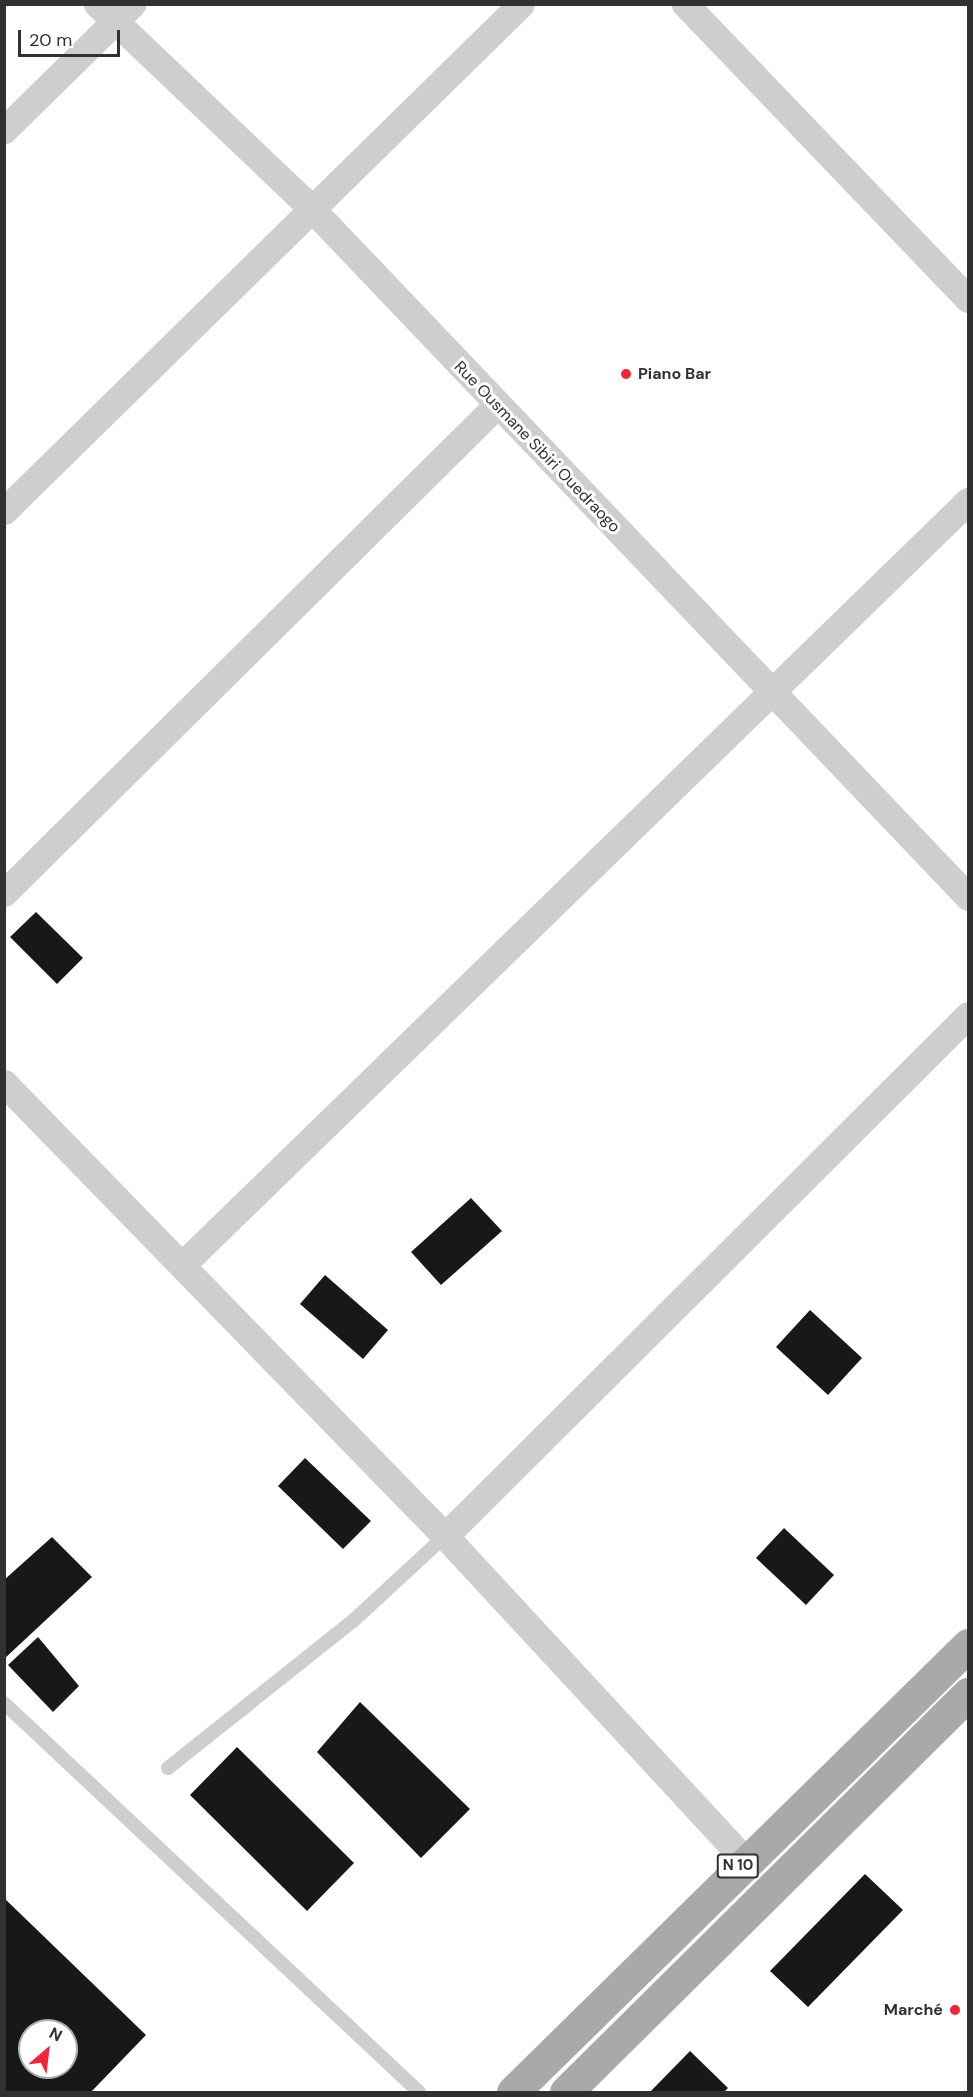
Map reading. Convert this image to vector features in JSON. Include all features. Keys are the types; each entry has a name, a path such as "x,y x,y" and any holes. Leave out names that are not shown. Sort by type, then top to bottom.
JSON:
{"main road":[{"name":"N 10","path":"513,2092 745,1860 969,1645"},
{"name":"N 10","path":"566,2092 969,1694"}],"street":[{"path":"4,511 521,4"},
{"path":"685,4 969,299"},
{"path":"4,130 115,10"},
{"name":"Rue Ousmane Sibiri Ouedraogo","path":"115,10 312,209 969,897"},
{"path":"4,893 497,405"},
{"path":"183,1264 969,501"},
{"path":"445,1536 969,1016"},
{"path":"4,1083 183,1264 445,1536 745,1860"}],"lane":[{"path":"168,1768 353,1621 445,1536"},
{"path":"4,1703 419,2092"}],"building":[{"path":"36,912 83,958 57,984 10,937"},
{"path":"471,1198 502,1231 441,1285 411,1252"},
{"path":"325,1275 388,1330 363,1359 300,1304"},
{"path":"810,1310 862,1358 828,1395 776,1347"},
{"path":"305,1458 371,1521 343,1549 278,1486"},
{"path":"784,1528 834,1575 806,1605 756,1558"},
{"path":"52,1537 92,1577 4,1659 4,1580"},
{"path":"38,1637 79,1686 53,1712 8,1665"},
{"path":"360,1702 470,1809 421,1858 317,1752"},
{"path":"237,1747 354,1863 307,1911 190,1795"},
{"path":"865,1874 903,1910 808,2007 770,1971"},
{"path":"4,1898 146,2035 91,2092 4,2092"},
{"path":"690,2051 728,2088 724,2092 650,2092"}],"place":[{"name":"Piano Bar","path":"626,374"},
{"name":"Marché","path":"955,2010"}]}
